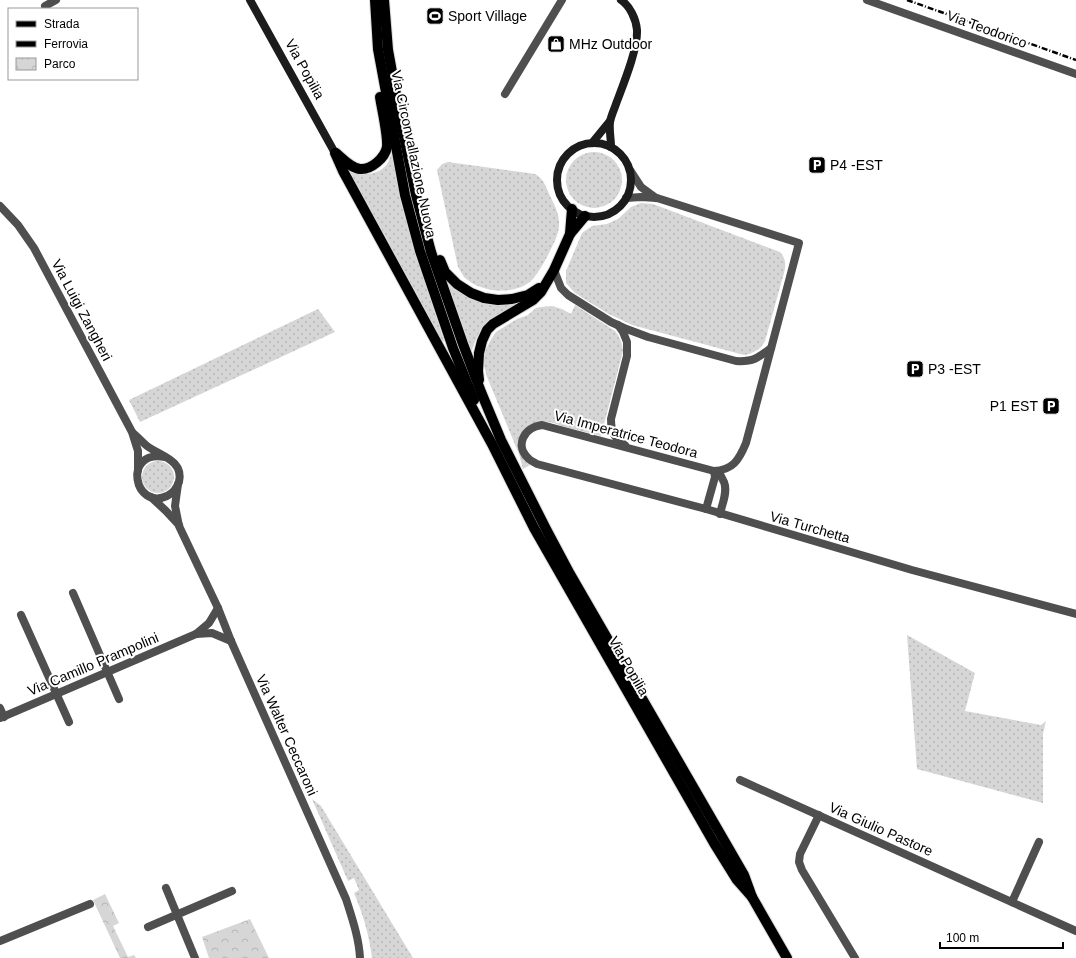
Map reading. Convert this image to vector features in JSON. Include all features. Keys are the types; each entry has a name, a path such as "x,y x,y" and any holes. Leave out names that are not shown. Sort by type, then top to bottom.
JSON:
{"main road":[{"name":"Via Popilia","path":"250,0 335,153"},
{"name":"Via Circonvallazione Nuova","path":"375,0 378,49 405,195 420,251 453,348 497,442"},
{"name":"Via Circonvallazione Nuova","path":"384,0 388,50 416,195 431,252 481,392 497,442"},
{"path":"592,143 610,121 628,69 637,37 637,28 631,12 621,0"},
{"path":"335,153 349,164 360,169 376,164 387,148 380,92 378,49"},
{"path":"610,121 611,147"},
{"path":"592,143 611,147 626,161 630,170 630,190 626,198 618,207 608,214 597,217 585,216 572,210 558,191 558,169 563,159 571,150 581,145 592,143"},
{"path":"335,153 342,171 497,442"},
{"path":"416,195 445,272 457,284 470,293 484,298 498,300 512,299 528,295 546,284"},
{"path":"570,234 572,210"},
{"path":"481,392 478,371 479,353 482,341 488,330 493,324 533,300 541,292 554,270 570,234 585,216"},
{"name":"Via Popilia","path":"497,442 534,528 714,843 737,880 752,897 787,958"}],"street":[{"path":"45,6 56,0"},
{"path":"505,94 562,0"},
{"name":"Via Teodorico","path":"867,0 1076,74"},
{"path":"630,170 641,187 656,198"},
{"path":"626,198 656,198 799,243 746,443 741,456 736,462 729,467 716,471 724,483 726,490 720,514"},
{"name":"Via Luigi Zangheri","path":"0,206 18,225 34,248 132,432 138,452 138,470"},
{"path":"554,270 562,288 568,295 611,322 648,337 736,361 753,360 771,348"},
{"path":"618,325 627,342 627,356 611,419 611,429 619,442 631,448"},
{"name":"Via Imperatrice Teodora","path":"537,464 529,460 524,455 522,448 522,442 525,434 529,429 535,426 542,425 631,448 716,471 706,509"},
{"name":"Via Luigi Zangheri","path":"132,432 148,446 165,457"},
{"path":"138,470 146,459 152,456 165,457"},
{"name":"Via Walter Ceccaroni","path":"165,457 171,460 179,471 175,506 179,526 218,608 231,641 346,899 354,926 360,958"},
{"name":"Via Turchetta","path":"537,464 706,509 912,570 1076,614"},
{"name":"Via Walter Ceccaroni","path":"138,470 137,476 140,489 166,511 179,526"},
{"path":"151,497 164,497 175,490 178,484"},
{"path":"73,593 119,700"},
{"name":"Via Camillo Prampolini","path":"2,718 196,634 209,624 218,608"},
{"path":"21,615 69,722"},
{"name":"Via Camillo Prampolini","path":"196,634 212,633 231,641"},
{"path":"0,708 2,718"},
{"name":"Via Giulio Pastore","path":"740,780 1076,931"},
{"path":"819,815 800,854 798,862 855,958"},
{"path":"1012,902 1038,842"},
{"path":"166,888 195,958"},
{"path":"148,927 232,891"},
{"path":"0,941 90,904"}],"green space":[{"path":"588,152 600,152 614,160 622,174 620,191 614,200 600,208 588,208 578,203 571,196 566,186 566,174 571,164 578,157"},
{"path":"391,155 393,155 416,251 444,341 442,342 348,171 364,174 374,173 379,171 388,163"},
{"path":"448,162 535,174 541,178 555,205 559,219 559,230 542,266 532,280 525,285 516,289 507,290 488,289 471,282 463,276 458,267 437,170 442,164"},
{"path":"641,203 653,204 780,252 785,262 784,273 765,341 759,349 744,355 632,325 607,313 575,293 566,283 566,271 582,233 592,226 607,224 618,219 631,207"},
{"path":"449,282 460,292 473,300 495,305 517,303 518,305 501,313 489,321 480,332 471,350 447,283"},
{"path":"575,305 615,331 622,345 623,351 601,436 565,427 552,422 534,424 526,428 519,438 518,447 520,454 530,465 523,469 519,454 487,377 484,365 484,354 496,332 517,319 528,315 536,308 552,306 571,314"},
{"path":"318,309 335,332 140,422 129,400"},
{"path":"158,461 169,466 174,477 169,488 158,493 147,488 142,477 147,466"},
{"path":"907,635 975,673 965,711 1041,725 1046,721 1043,734 1043,803 917,769"},
{"path":"312,799 321,806 413,958 372,958 365,925 354,893 359,890 354,878 348,881"},
{"path":"105,894 119,923 113,926 128,957 134,955 136,958 120,958 93,900"},
{"path":"250,919 269,958 209,958 202,937"}],"railway":[{"path":"907,0 1076,60"}],"place":[{"name":"Sport Village","path":"435,16"},
{"name":"MHz Outdoor","path":"556,44"},
{"name":"P4 -EST","path":"817,165"},
{"name":"P3 -EST","path":"915,369"},
{"name":"P1 EST","path":"1051,406"}]}
